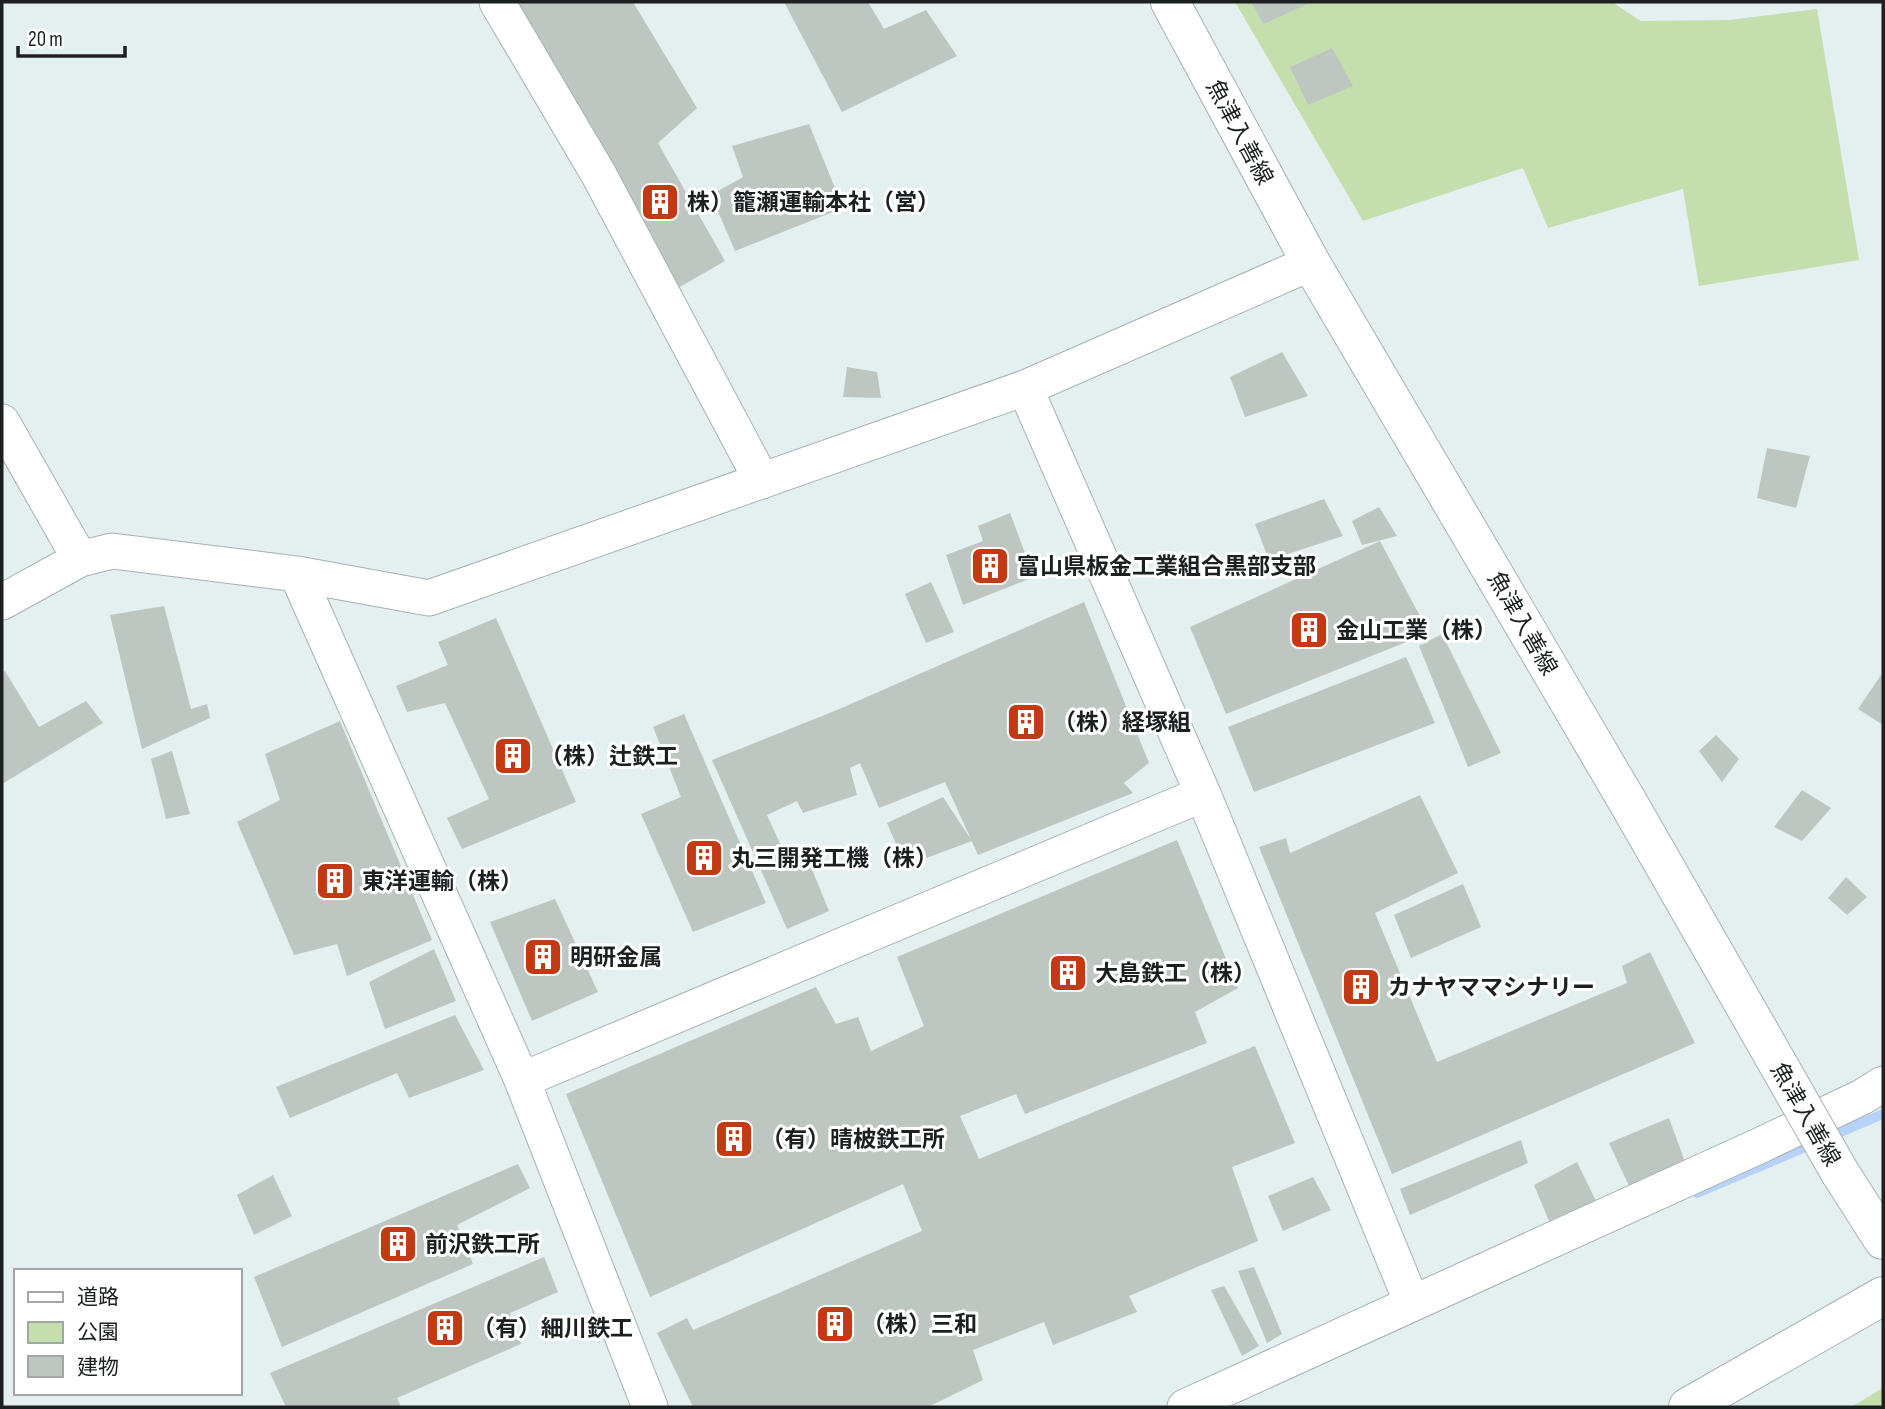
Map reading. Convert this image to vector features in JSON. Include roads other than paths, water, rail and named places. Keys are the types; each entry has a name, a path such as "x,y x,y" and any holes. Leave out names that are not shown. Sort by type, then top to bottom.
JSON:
{"main road":[{"name":"魚津入善線","path":"1170,2 1311,263 1622,792 1839,1171 1883,1240"},
{"path":"1688,1407 1883,1296"}],"street":[{"path":"497,2 599,175 762,481"},
{"path":"2,602 80,559 112,551 297,574 429,598 1025,388 1311,263"},
{"path":"1025,388 1203,794 1412,1303"},
{"path":"2,422 80,559"},
{"path":"297,574 522,1080 650,1407"},
{"path":"522,1080 1203,794"},
{"path":"1185,1407 1762,1144 1862,1097 1883,1084"}],"waterway":[{"path":"1697,1193 1883,1114"}],"place":[{"name":"株）籠瀬運輸本社（営）","path":"660,202"},
{"name":"富山県板金工業組合黒部支部","path":"990,566"},
{"name":"金山工業（株）","path":"1309,630"},
{"name":"（株）経塚組","path":"1026,722"},
{"name":"（株）辻鉄工","path":"513,756"},
{"name":"丸三開発工機（株）","path":"704,858"},
{"name":"東洋運輸（株）","path":"335,881"},
{"name":"明研金属","path":"543,957"},
{"name":"大島鉄工（株）","path":"1068,973"},
{"name":"カナヤママシナリー","path":"1361,987"},
{"name":"（有）晴柀鉄工所","path":"734,1139"},
{"name":"前沢鉄工所","path":"398,1244"},
{"name":"（株）三和","path":"835,1324"},
{"name":"（有）細川鉄工","path":"445,1328"}]}
